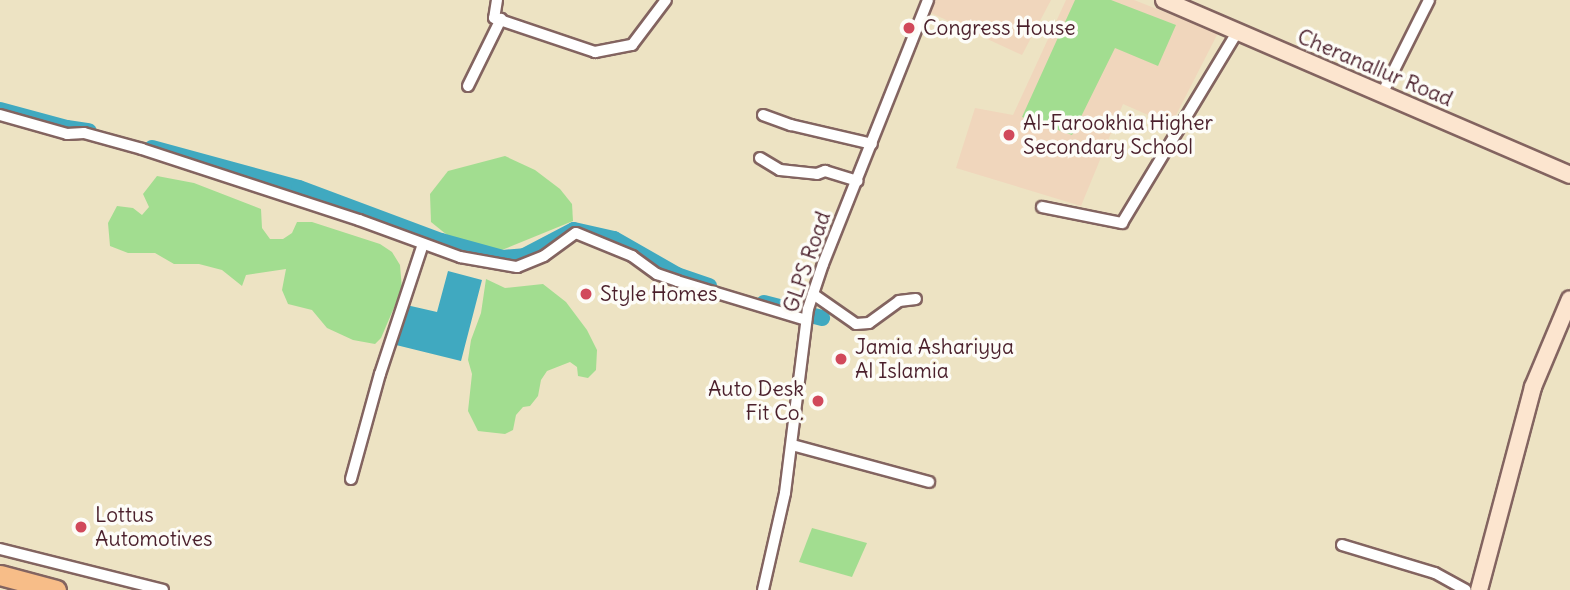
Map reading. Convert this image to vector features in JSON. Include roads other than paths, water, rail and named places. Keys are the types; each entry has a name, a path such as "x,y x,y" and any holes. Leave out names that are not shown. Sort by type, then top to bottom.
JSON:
{"highway":[{"path":"0,575 56,590"}],"main road":[{"name":"Cheranallur Road","path":"1167,0 1570,175"},
{"path":"1479,590 1534,387 1570,299"}],"street":[{"path":"497,0 494,18 595,52 632,45 666,0"},
{"name":"GLPS Road","path":"763,590 785,493 807,316 813,294 928,0"},
{"path":"1382,94 1429,0"},
{"path":"468,86 501,19"},
{"path":"1042,207 1122,223 1237,32"},
{"path":"0,115 67,134 84,133 142,149 460,257 517,267 544,256 576,233 632,256 657,274 807,316"},
{"path":"763,115 791,125 872,144"},
{"path":"760,158 780,170 817,174 825,171 857,181"},
{"path":"351,479 380,374 423,244"},
{"path":"813,294 856,324 869,323 899,301 916,299"},
{"path":"792,445 929,482"},
{"path":"1342,545 1435,573 1466,590"},
{"path":"0,549 163,590"}],"water":[{"path":"448,271 482,280 461,361 392,344 402,304 437,312"}],"waterway":[{"path":"0,110 67,128 89,131"},
{"path":"152,148 299,188 441,241 503,258 524,256 574,230 614,239 677,275 709,286"},
{"path":"764,303 822,318"}],"place":[{"name":"Congress House","path":"909,28"},
{"name":"Al-Farookhia Higher Secondary School","path":"1009,135"},
{"name":"Style Homes","path":"586,294"},
{"name":"Jamia Ashariyya Al Islamia","path":"841,359"},
{"name":"Auto Desk Fit Co.","path":"818,401"},
{"name":"Lottus Automotives","path":"81,527"}]}
